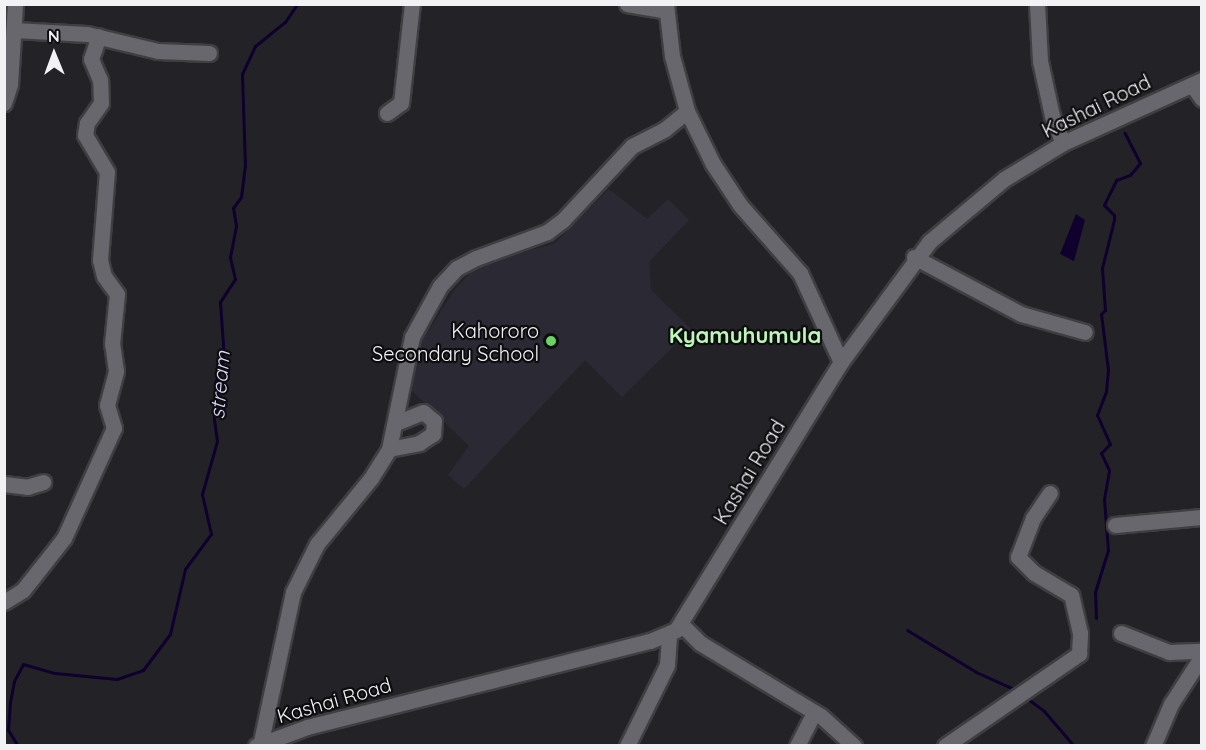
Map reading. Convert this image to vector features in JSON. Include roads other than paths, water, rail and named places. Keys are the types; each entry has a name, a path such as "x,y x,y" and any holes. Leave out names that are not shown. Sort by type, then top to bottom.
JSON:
{"street":[{"path":"4,103 10,84 11,25 15,4"},
{"path":"387,113 401,103 412,4"},
{"path":"627,4 666,8 687,111 713,164 740,205 800,273 841,362"},
{"path":"1037,4 1040,61 1052,116 1063,143"},
{"path":"11,25 99,36 158,51 209,53"},
{"path":"4,602 23,590 64,538 114,428 106,405 116,371 112,344 117,294 104,276 100,260 107,172 85,135 87,123 101,103 99,80 91,59 99,36"},
{"path":"1197,82 1202,99"},
{"name":"Kashai Road","path":"258,745 308,727 669,635 682,625 841,362 914,257 1004,179 1063,143 1197,82"},
{"path":"258,745 284,622 302,572 317,544 371,478 389,449 396,423 403,369 412,337 440,286 457,268 476,258 547,232 563,220 632,146 665,129 687,111"},
{"path":"914,257 1021,314 1085,332"},
{"path":"389,449 419,443 433,434 434,421 423,412 396,423"},
{"path":"4,484 27,487 43,482"},
{"path":"945,746 1079,654 1080,633 1071,595 1034,573 1018,557 1034,518 1050,493"},
{"path":"1115,525 1202,517"},
{"path":"682,625 700,643 814,712 854,746"},
{"path":"1121,633 1169,652 1202,651"},
{"path":"627,746 667,666 669,635"},
{"path":"1153,746 1171,704 1202,656"},
{"path":"797,746 814,712"}],"waterway":[{"name":"stream","path":"18,746 8,730 14,681 23,664 55,673 117,679 143,670 170,634 185,569 211,534 202,494 217,441 214,419 215,383 222,365 223,344 220,302 235,279 230,257 236,226 233,208 241,197 245,166 242,74 255,46 285,22 297,4"},
{"path":"1096,618 1095,592 1108,550 1104,499 1109,470 1101,453 1110,444 1097,415 1106,392 1108,370 1101,314 1105,310 1102,268 1114,215 1104,205 1116,180 1130,175 1140,163 1125,133"},
{"path":"907,630 976,672 1018,691"},
{"path":"1025,697 1044,711 1074,746"}],"place":[{"name":"Kahororo Secondary School","path":"551,341"}],"district":[{"name":"Kyamuhumula","path":"745,336"}]}
